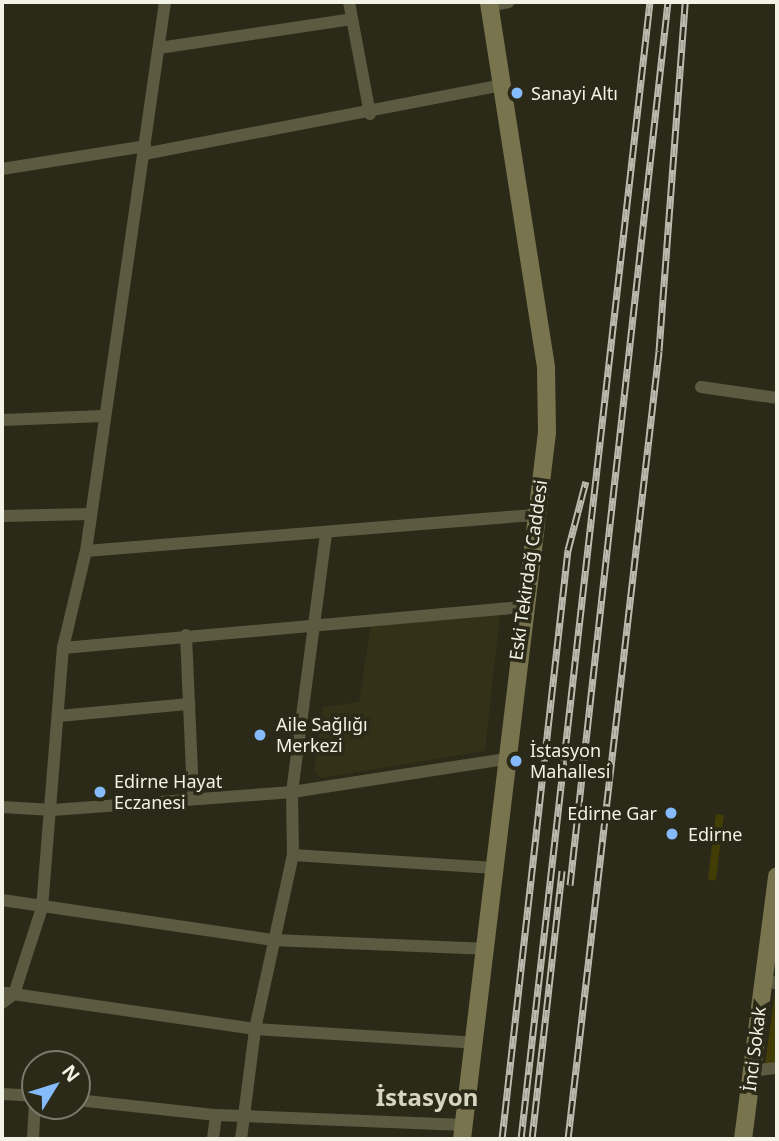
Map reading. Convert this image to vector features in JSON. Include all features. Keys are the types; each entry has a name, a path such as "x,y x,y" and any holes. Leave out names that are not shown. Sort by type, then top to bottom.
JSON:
{"street":[{"path":"2,1003 42,908 53,810 63,648 86,551 103,416 165,2"},
{"path":"349,2 370,114"},
{"path":"489,4 509,2"},
{"name":"Eski Tekirdağ Caddesi","path":"463,1132 495,868 504,759 522,607 548,432 546,367 504,85 489,4"},
{"path":"159,48 352,19"},
{"path":"2,169 144,150 370,114 504,85"},
{"path":"701,387 777,398"},
{"path":"2,420 103,416"},
{"path":"2,516 91,514"},
{"path":"86,551 326,534 535,515"},
{"path":"241,1139 255,1029 293,855 292,792 317,621 326,534"},
{"path":"63,648 317,621 522,607"},
{"path":"186,635 193,798"},
{"path":"59,716 189,704"},
{"path":"2,807 53,810 292,792 504,759"},
{"path":"293,855 495,868"},
{"name":"İnci Sokak","path":"743,1139 751,1071 770,981 777,876"},
{"path":"2,900 273,940 484,949"},
{"path":"8,993 255,1029 475,1043"},
{"path":"751,1071 777,1068"},
{"path":"2,1094 21,1095"},
{"path":"91,1102 216,1115 463,1132"},
{"path":"213,1139 216,1115"},
{"path":"33,1139 34,1120"}],"shaded area":[{"path":"500,614 485,751 321,778 314,771 323,707 359,702 371,625"},
{"path":"716,814 724,815 716,880 708,880"},
{"path":"775,992 777,1064 765,1065"}],"railway":[{"path":"521,1139 650,2"},
{"path":"570,885 668,2"},
{"path":"568,1139 659,351 685,2"},
{"path":"502,1139 568,550 586,481"},
{"path":"532,1139 562,871"}],"place":[{"name":"Sanayi Altı","path":"517,93"},
{"name":"Aile Sağlığı Merkezi","path":"260,735"},
{"name":"İstasyon Mahallesi","path":"516,761"},
{"name":"Edirne Hayat Eczanesi","path":"100,792"},
{"name":"Edirne Gar","path":"671,813"},
{"name":"Edirne","path":"672,834"}],"district":[{"name":"İstasyon","path":"427,1097"}]}
